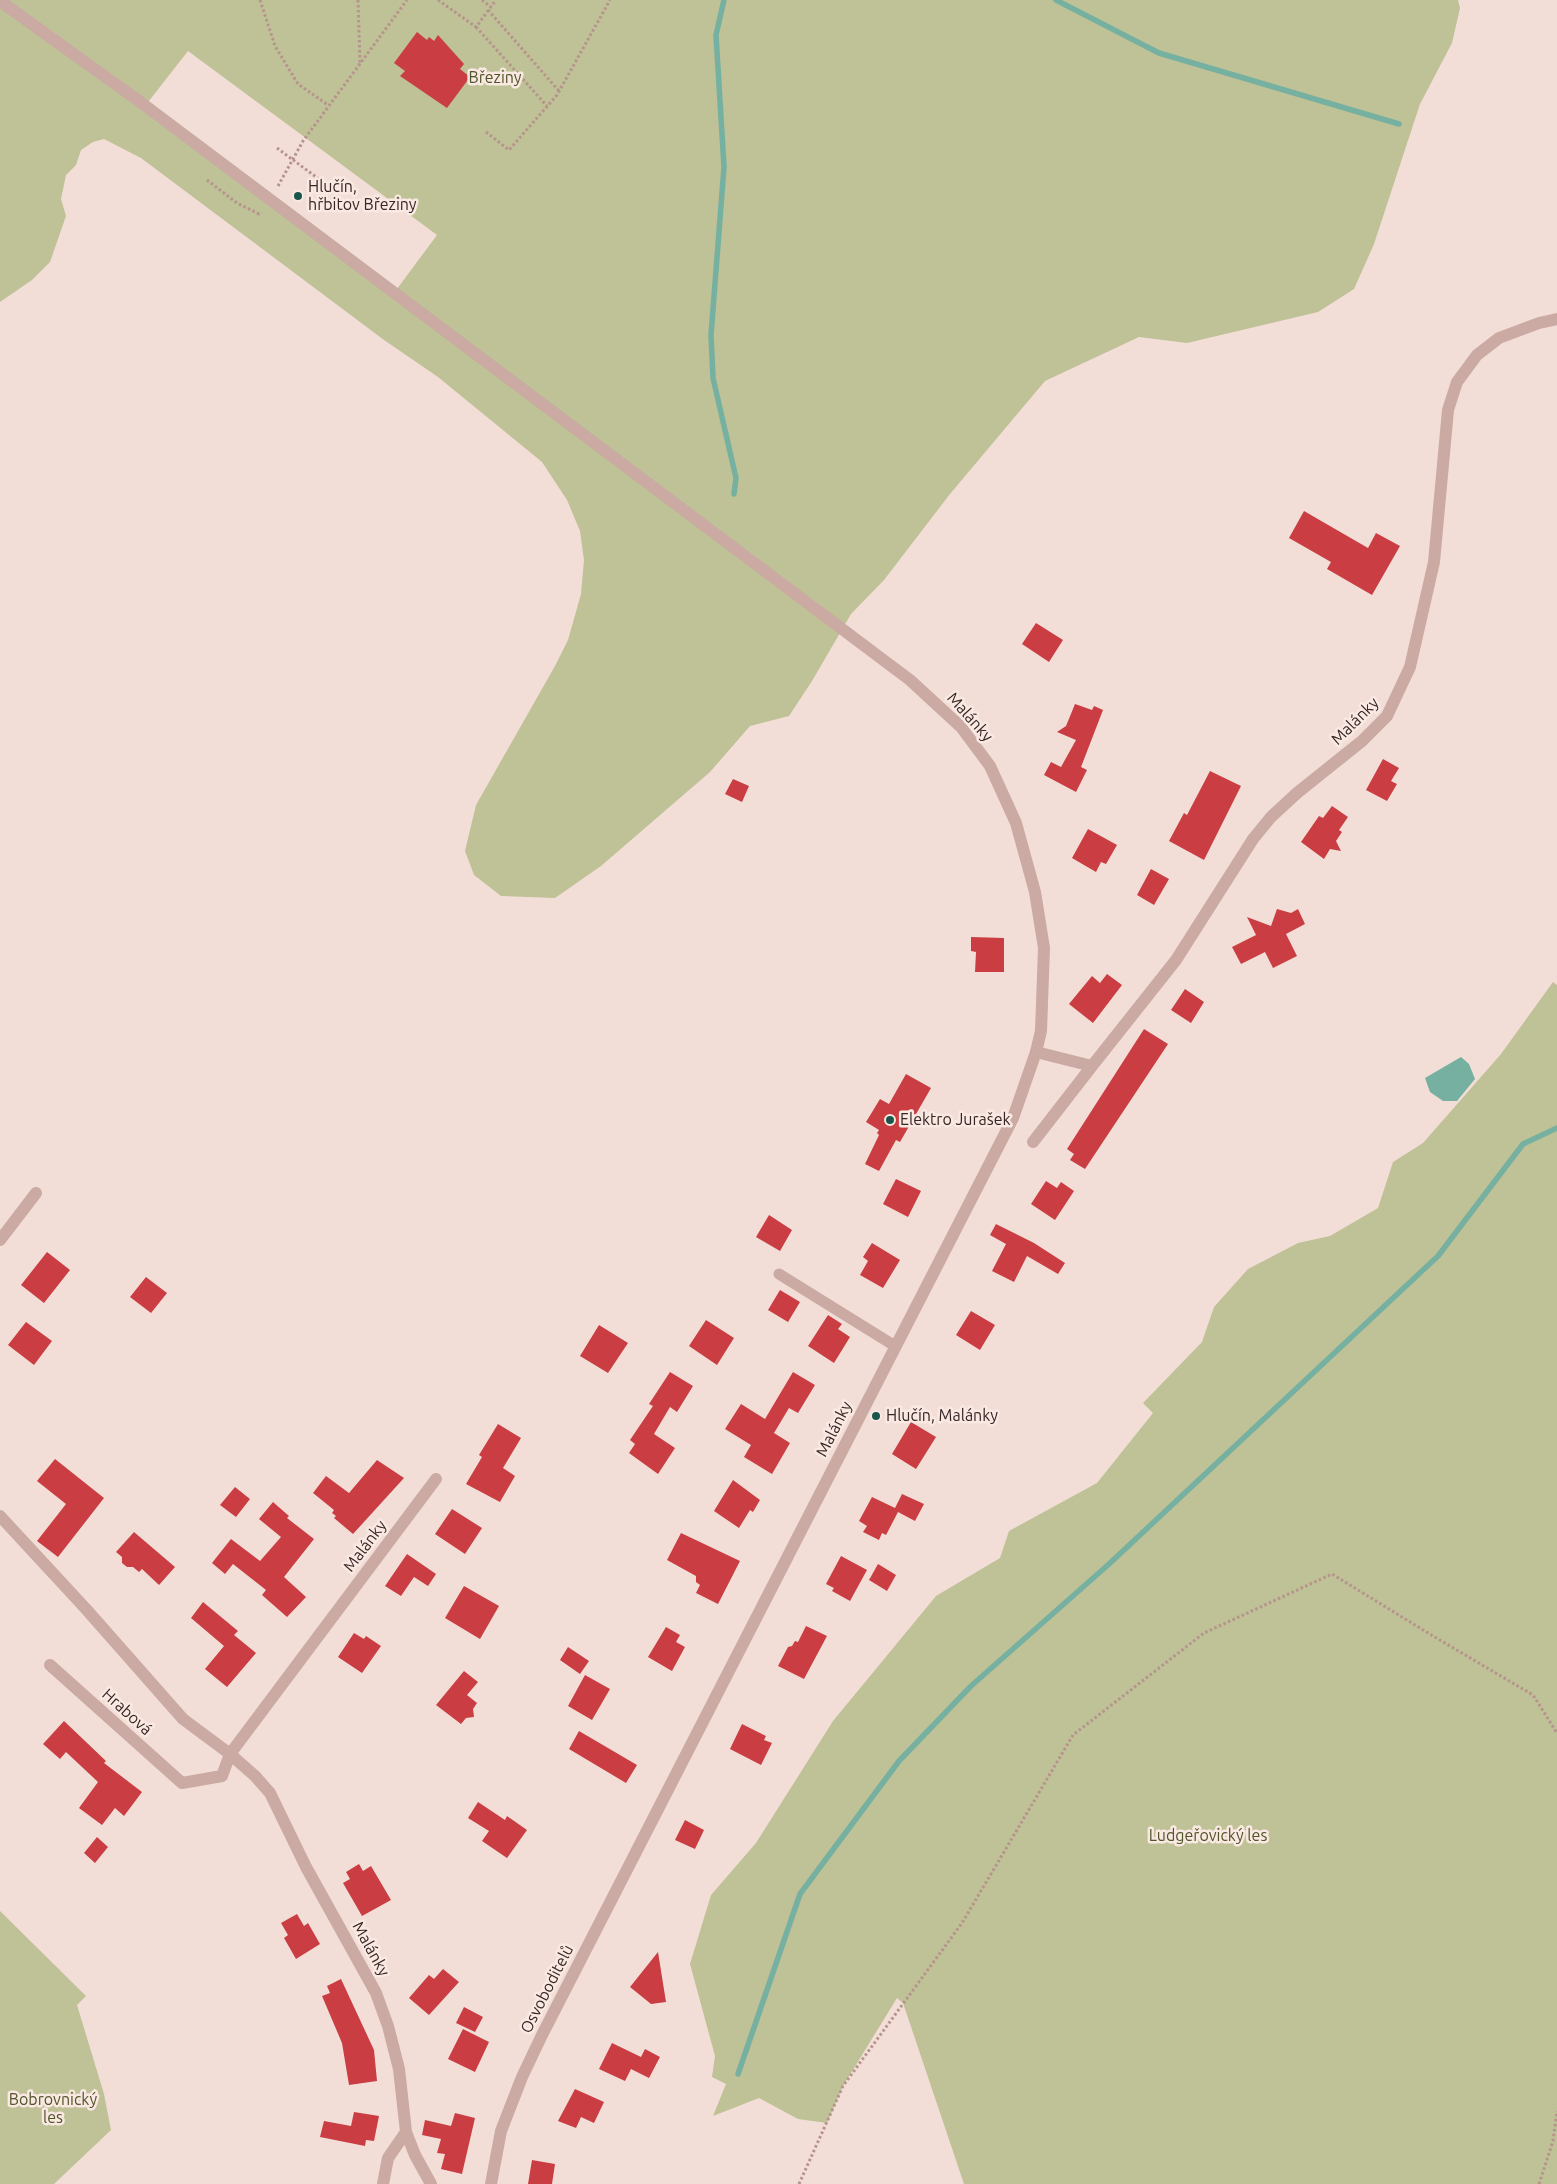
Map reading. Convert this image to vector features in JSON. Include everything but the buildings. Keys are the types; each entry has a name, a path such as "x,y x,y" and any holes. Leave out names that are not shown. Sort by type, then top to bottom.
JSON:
{"street":[{"name":"Malánky","path":"0,1 139,101 910,680 961,727 990,766 1016,823 1035,892 1044,948 1043,1006 1036,1052 1013,1118 653,1817"},
{"name":"Malánky","path":"1033,1142 1176,960 1253,839 1297,792 1362,741 1387,716 1410,667 1434,562 1448,410 1457,382 1477,355 1499,338 1557,319"},
{"path":"1036,1052 1092,1066"},
{"path":"0,1240 36,1193"},
{"name":"Malánky","path":"182,1784 222,1776 230,1754 436,1479"},
{"name":"Malánky","path":"0,1516 86,1609 183,1719 230,1754 270,1793 306,1867 376,1993 388,2026 399,2069 406,2132 415,2155 431,2184"},
{"name":"Hrabová","path":"50,1665 182,1784"},
{"name":"Osvoboditelů","path":"491,2184 498,2142 522,2078 653,1817"},
{"path":"383,2184 388,2158 406,2132"}],"lane":[{"path":"779,1274 895,1346"}],"path":[{"path":"260,0 275,46 298,84 328,105"},
{"path":"358,0 360,64"},
{"path":"207,180 238,203 260,214 270,201 303,140 407,0"},
{"path":"438,0 476,27 547,106"},
{"path":"482,0 559,91"},
{"path":"476,27 496,0"},
{"path":"486,132 509,150 559,91 610,0"},
{"path":"278,148 336,191"},
{"path":"799,2184 843,2086 962,1923 1073,1735 1204,1633 1332,1574 1533,1695 1557,1733"},
{"path":"1539,2184 1553,2141 1557,2112"}],"green space":[{"name":"Březiny","path":"0,0 1458,0 1460,8 1452,43 1420,104 1374,244 1354,289 1318,312 1187,343 1139,337 1045,381 950,494 884,580 851,614 789,716 750,726 710,772 601,866 555,898 501,896 474,875 465,851 476,805 568,640 581,594 584,560 580,531 567,500 542,462 438,377 384,340 141,158 104,139 93,142 81,150 76,165 66,175 61,199 66,216 50,262 32,280 0,302","holes":["188,51 437,235 394,293 145,106"]},
{"name":"Ludgeřovický les","path":"1553,982 1557,985 1557,2184 964,2184 903,2003 897,1998 843,2086 827,2123 798,2119 759,2098 713,2116 726,2084 712,2077 715,2056 690,1964 711,1895 756,1843 833,1721 936,1596 1000,1558 1009,1531 1097,1483 1153,1413 1143,1403 1202,1342 1214,1307 1248,1269 1298,1243 1330,1236 1378,1208 1393,1162 1423,1143 1501,1054"},
{"name":"Bobrovnický les","path":"0,1911 86,1996 77,2005 104,2094 111,2130 54,2184 0,2184"}],"water":[{"path":"1461,1057 1469,1064 1475,1079 1457,1101 1443,1101 1430,1092 1425,1078"}],"waterway":[{"path":"724,0 716,35 724,167 711,335 713,378 736,478 734,494"},
{"path":"1056,0 1159,53 1399,124"},
{"path":"738,2074 800,1894 899,1761 971,1686 1109,1564 1438,1256 1523,1144 1557,1128"}],"place":[{"name":"Hlučín, hřbitov Březiny","path":"298,196"},
{"name":"Elektro Jurašek","path":"890,1120"},
{"name":"Hlučín, Malánky","path":"876,1416"}]}
